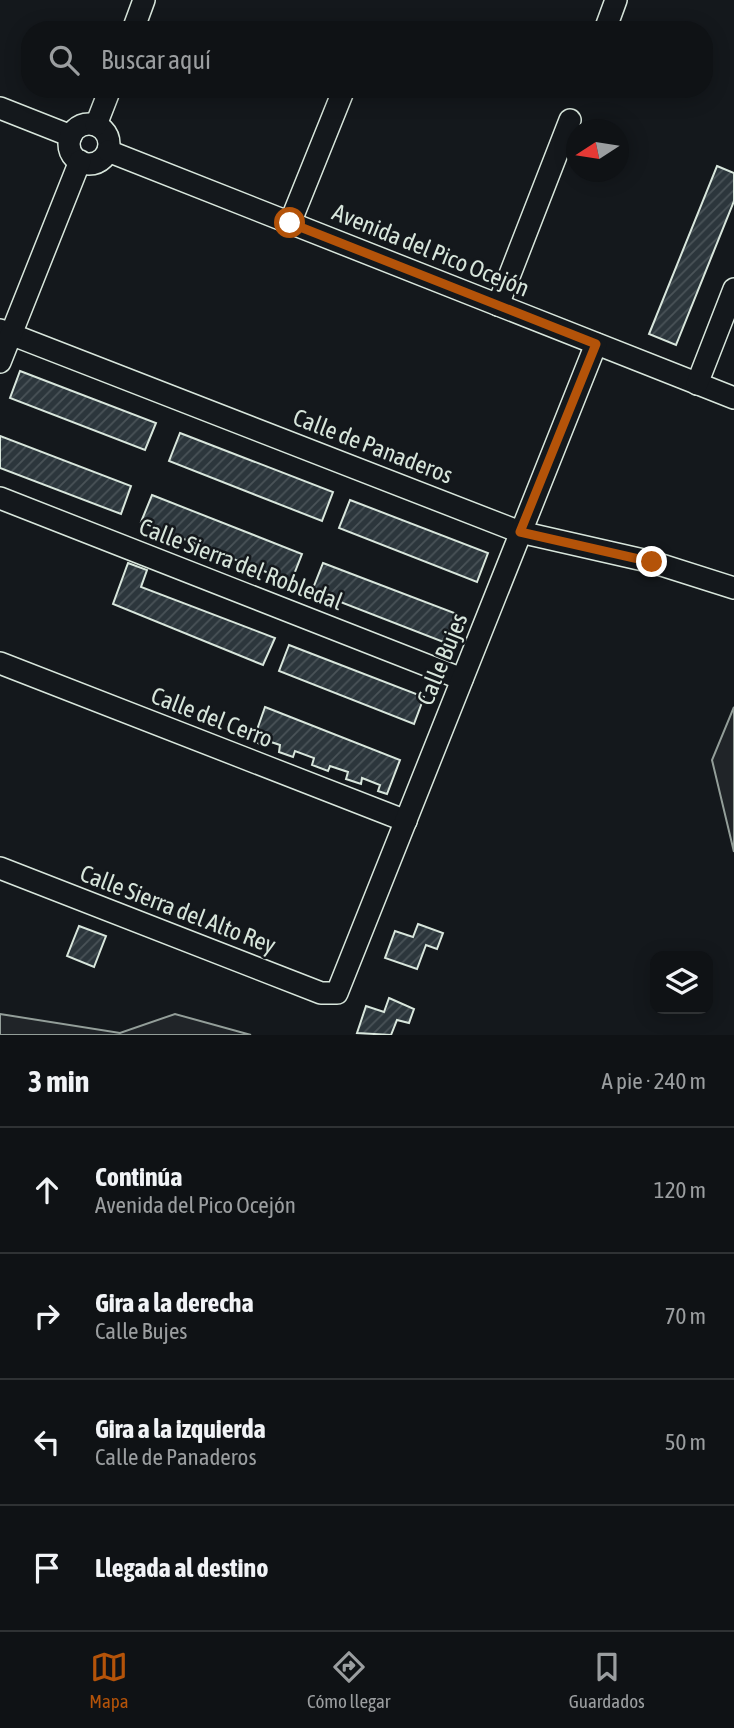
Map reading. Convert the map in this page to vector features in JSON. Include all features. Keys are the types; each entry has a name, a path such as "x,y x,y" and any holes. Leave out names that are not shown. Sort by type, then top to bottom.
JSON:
{"street":[{"path":"136,21 144,0"},
{"path":"608,21 616,0"},
{"path":"96,125 106,98"},
{"path":"290,223 340,98"},
{"path":"0,108 71,136"},
{"path":"84,124 96,125 109,138 108,150 100,161 80,161 72,153 71,136 84,124"},
{"path":"498,305 566,128"},
{"name":"Avenida del Pico Ocejón","path":"108,150 734,398"},
{"path":"0,362 5,332 80,161"},
{"path":"697,384 734,289"},
{"name":"Calle de Panaderos","path":"5,332 520,532 652,562 734,588"},
{"name":"Calle Bujes","path":"337,993 596,344"},
{"name":"Calle Sierra del Robledal","path":"0,498 462,679"},
{"name":"Calle del Cerro","path":"0,663 406,821"},
{"name":"Calle Sierra del Alto Rey","path":"0,868 321,993 337,993"}],"shaded area":[{"path":"734,707 734,852 712,760"},
{"path":"0,1014 120,1033 175,1014 251,1035 0,1035"}],"building":[{"path":"717,166 734,173 734,201 676,345 649,334"},
{"path":"20,371 156,423 145,450 10,398"},
{"path":"180,433 333,492 322,521 169,461"},
{"path":"0,436 131,486 121,514 0,468"},
{"path":"152,495 302,554 291,582 141,522"},
{"path":"350,500 488,553 477,582 339,528"},
{"path":"128,563 147,570 141,587 275,638 263,665 113,604"},
{"path":"323,563 457,614 446,643 312,591"},
{"path":"289,645 424,697 414,724 279,671"},
{"path":"265,707 400,760 387,794 378,791 380,785 362,778 361,784 346,779 348,772 330,766 328,771 312,765 314,758 295,751 293,757 279,752 280,745 262,739 260,744 253,741"},
{"path":"418,924 443,933 437,949 426,945 417,969 385,958 395,931 413,937"},
{"path":"79,926 106,936 94,967 67,956"},
{"path":"389,998 414,1009 409,1023 397,1020 391,1035 357,1033 366,1006 384,1012"}],"route":[{"path":"290,223 596,344 520,532 652,562"}]}
